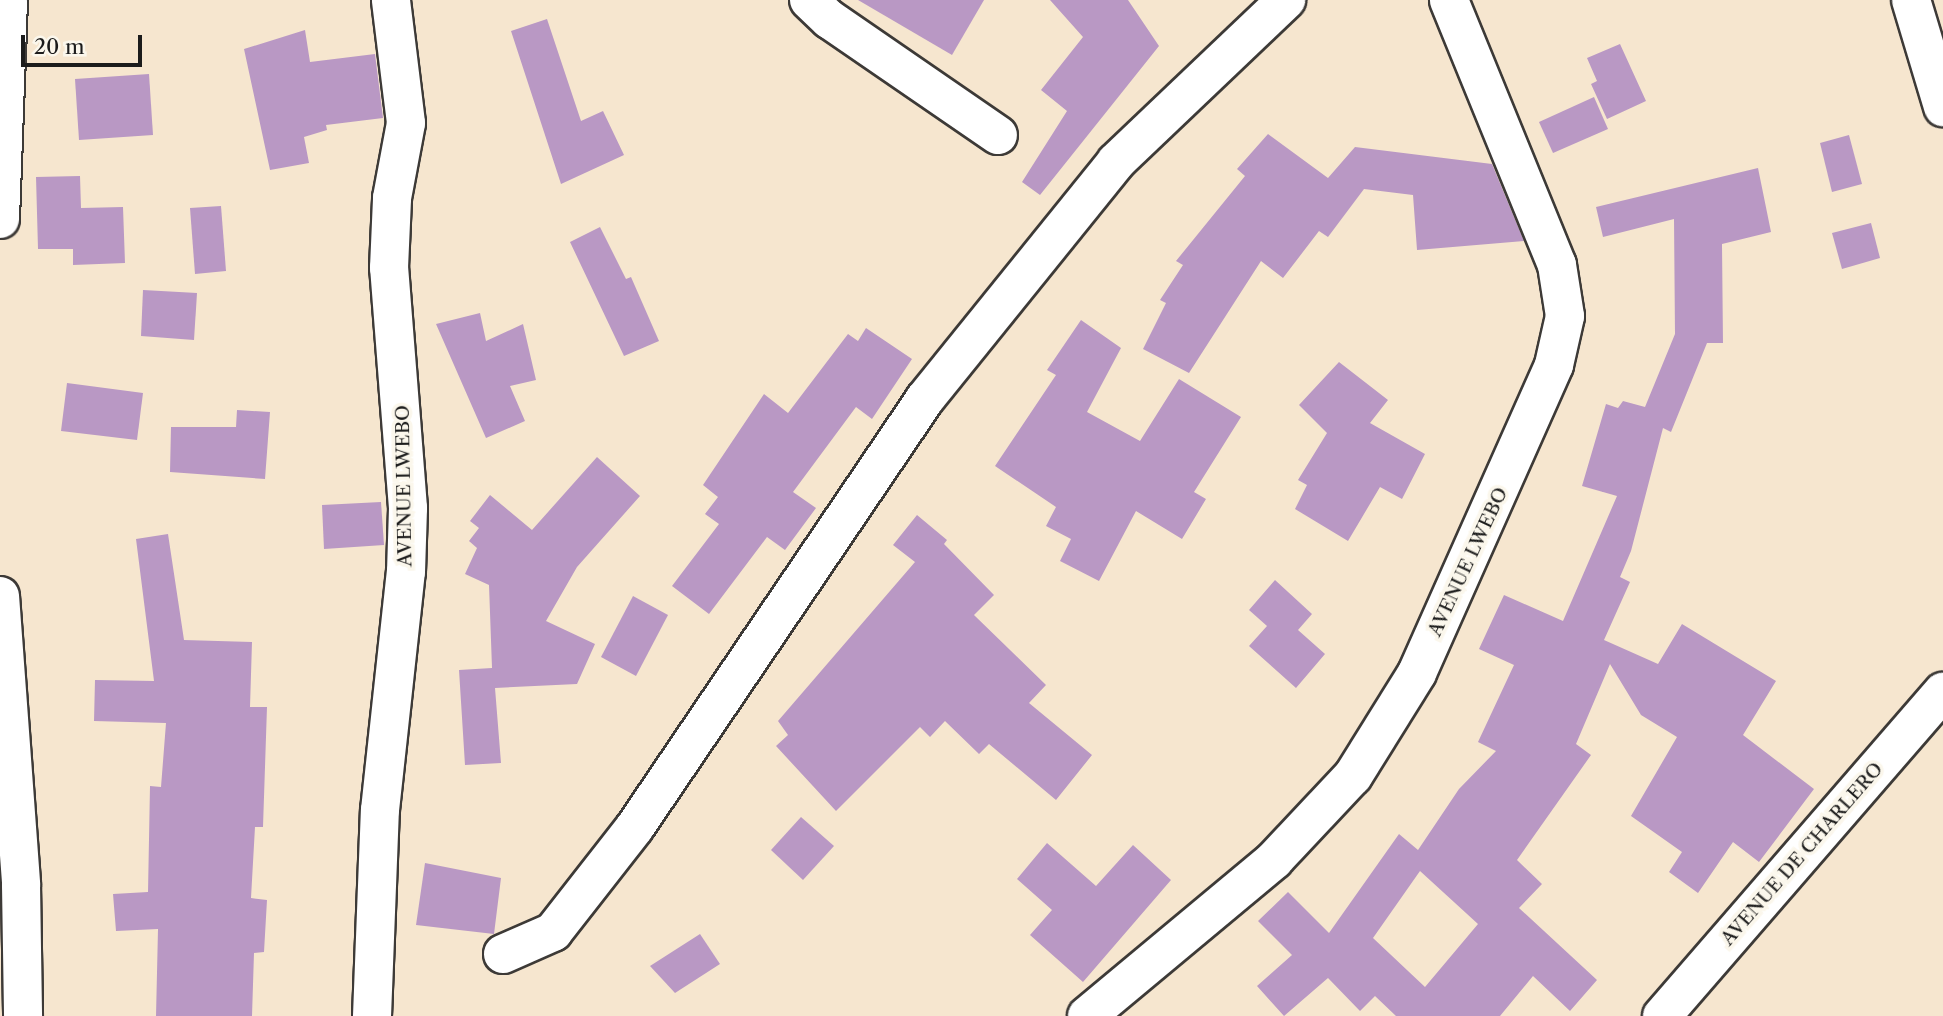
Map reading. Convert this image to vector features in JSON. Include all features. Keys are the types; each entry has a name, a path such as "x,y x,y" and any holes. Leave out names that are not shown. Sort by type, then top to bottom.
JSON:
{"street":[{"path":"0,219 8,0"},
{"name":"AVENUE LWEBO","path":"372,1016 380,810 406,572 408,508 389,268 391,209 405,123 391,0"},
{"path":"809,0 829,19 998,135"},
{"path":"503,954 553,932 635,827 925,399 1116,162 1286,0"},
{"name":"AVENUE LWEBO","path":"1087,1016 1274,860 1353,776 1417,673 1554,365 1565,316 1557,265 1449,0"},
{"path":"1911,0 1943,107"},
{"path":"0,596 21,886 23,1016"},
{"name":"AVENUE DE CHARLERO","path":"1662,1016 1943,692"}],"building":[{"path":"858,0 984,0 952,55"},
{"path":"1050,0 1128,0 1159,46 1040,195 1022,182 1067,111 1041,90 1083,37"},
{"path":"547,19 581,121 603,111 624,155 561,184 511,31"},
{"path":"305,30 310,62 375,54 383,118 326,125 327,130 304,137 309,163 270,170 244,49"},
{"path":"1620,44 1646,101 1607,119 1591,84 1597,81 1587,58"},
{"path":"149,74 153,135 79,140 75,79"},
{"path":"1594,97 1608,129 1553,153 1539,122"},
{"path":"1268,134 1328,178 1355,147 1492,164 1524,241 1417,250 1413,195 1364,189 1328,237 1319,231 1283,278 1261,261 1189,373 1143,349 1166,303 1160,300 1183,265 1176,261 1245,176 1237,169"},
{"path":"1849,135 1862,184 1832,192 1820,143"},
{"path":"1758,168 1771,232 1722,244 1723,343 1707,343 1671,432 1663,428 1631,551 1620,577 1630,582 1604,640 1658,664 1682,624 1776,681 1743,735 1814,789 1759,862 1733,842 1698,893 1669,872 1682,852 1631,816 1677,737 1641,715 1610,664 1576,744 1591,755 1517,860 1542,884 1519,908 1597,980 1570,1011 1533,976 1500,1016 1396,1016 1375,996 1360,1011 1328,978 1284,1016 1257,986 1292,955 1258,921 1288,892 1329,933 1399,834 1418,850 1459,789 1496,751 1478,742 1514,665 1479,649 1504,595 1563,621 1617,496 1582,486 1606,404 1618,408 1623,401 1645,407 1675,334 1674,219 1603,237 1596,207","holes":["1420,871 1478,924 1425,987 1373,938"]},
{"path":"80,176 81,208 123,207 125,263 73,265 73,249 38,249 36,177"},
{"path":"221,206 226,271 195,274 190,208"},
{"path":"1871,223 1880,258 1842,269 1832,233"},
{"path":"600,227 626,279 631,277 659,341 624,356 570,242"},
{"path":"143,290 197,293 194,340 141,336"},
{"path":"480,313 486,341 523,324 536,380 510,386 525,421 486,438 436,324"},
{"path":"1081,320 1121,348 1087,412 1140,441 1179,379 1241,417 1194,492 1206,499 1182,539 1136,511 1099,581 1060,561 1071,539 1046,526 1056,507 995,466 1056,375 1047,370"},
{"path":"866,328 912,359 872,419 856,407 793,492 816,508 785,550 767,537 709,614 672,586 719,524 705,514 718,497 703,485 764,394 788,413 848,334 858,341"},
{"path":"1339,362 1388,400 1370,423 1425,454 1402,499 1380,487 1348,541 1295,509 1307,485 1298,480 1327,433 1299,405"},
{"path":"67,383 143,393 137,440 61,431"},
{"path":"237,410 270,412 265,479 170,472 171,427 236,427"},
{"path":"597,457 640,496 577,567 546,621 595,644 577,684 495,688 501,763 465,765 459,670 492,668 489,585 465,574 477,548 469,541 479,528 470,521 490,495 532,530"},
{"path":"381,502 384,545 324,549 322,505"},
{"path":"917,515 947,540 944,544 994,595 974,615 1046,685 1029,703 1092,755 1056,800 989,744 979,754 945,721 930,737 920,727 836,811 776,746 788,735 778,721 915,562 893,545"},
{"path":"168,534 184,640 252,642 250,707 267,707 263,827 255,827 251,898 267,900 264,952 254,953 252,1016 156,1016 158,929 116,931 113,894 148,892 150,786 161,787 166,723 94,721 95,680 154,681 136,539"},
{"path":"1275,580 1312,614 1298,630 1325,654 1296,688 1249,646 1267,626 1249,610"},
{"path":"633,596 668,615 636,676 601,657"},
{"path":"801,817 834,846 803,880 771,850"},
{"path":"1047,843 1096,886 1133,845 1171,880 1083,982 1030,935 1052,910 1017,879"},
{"path":"425,863 501,878 494,934 416,925"},
{"path":"700,934 720,964 675,993 650,966"}]}
